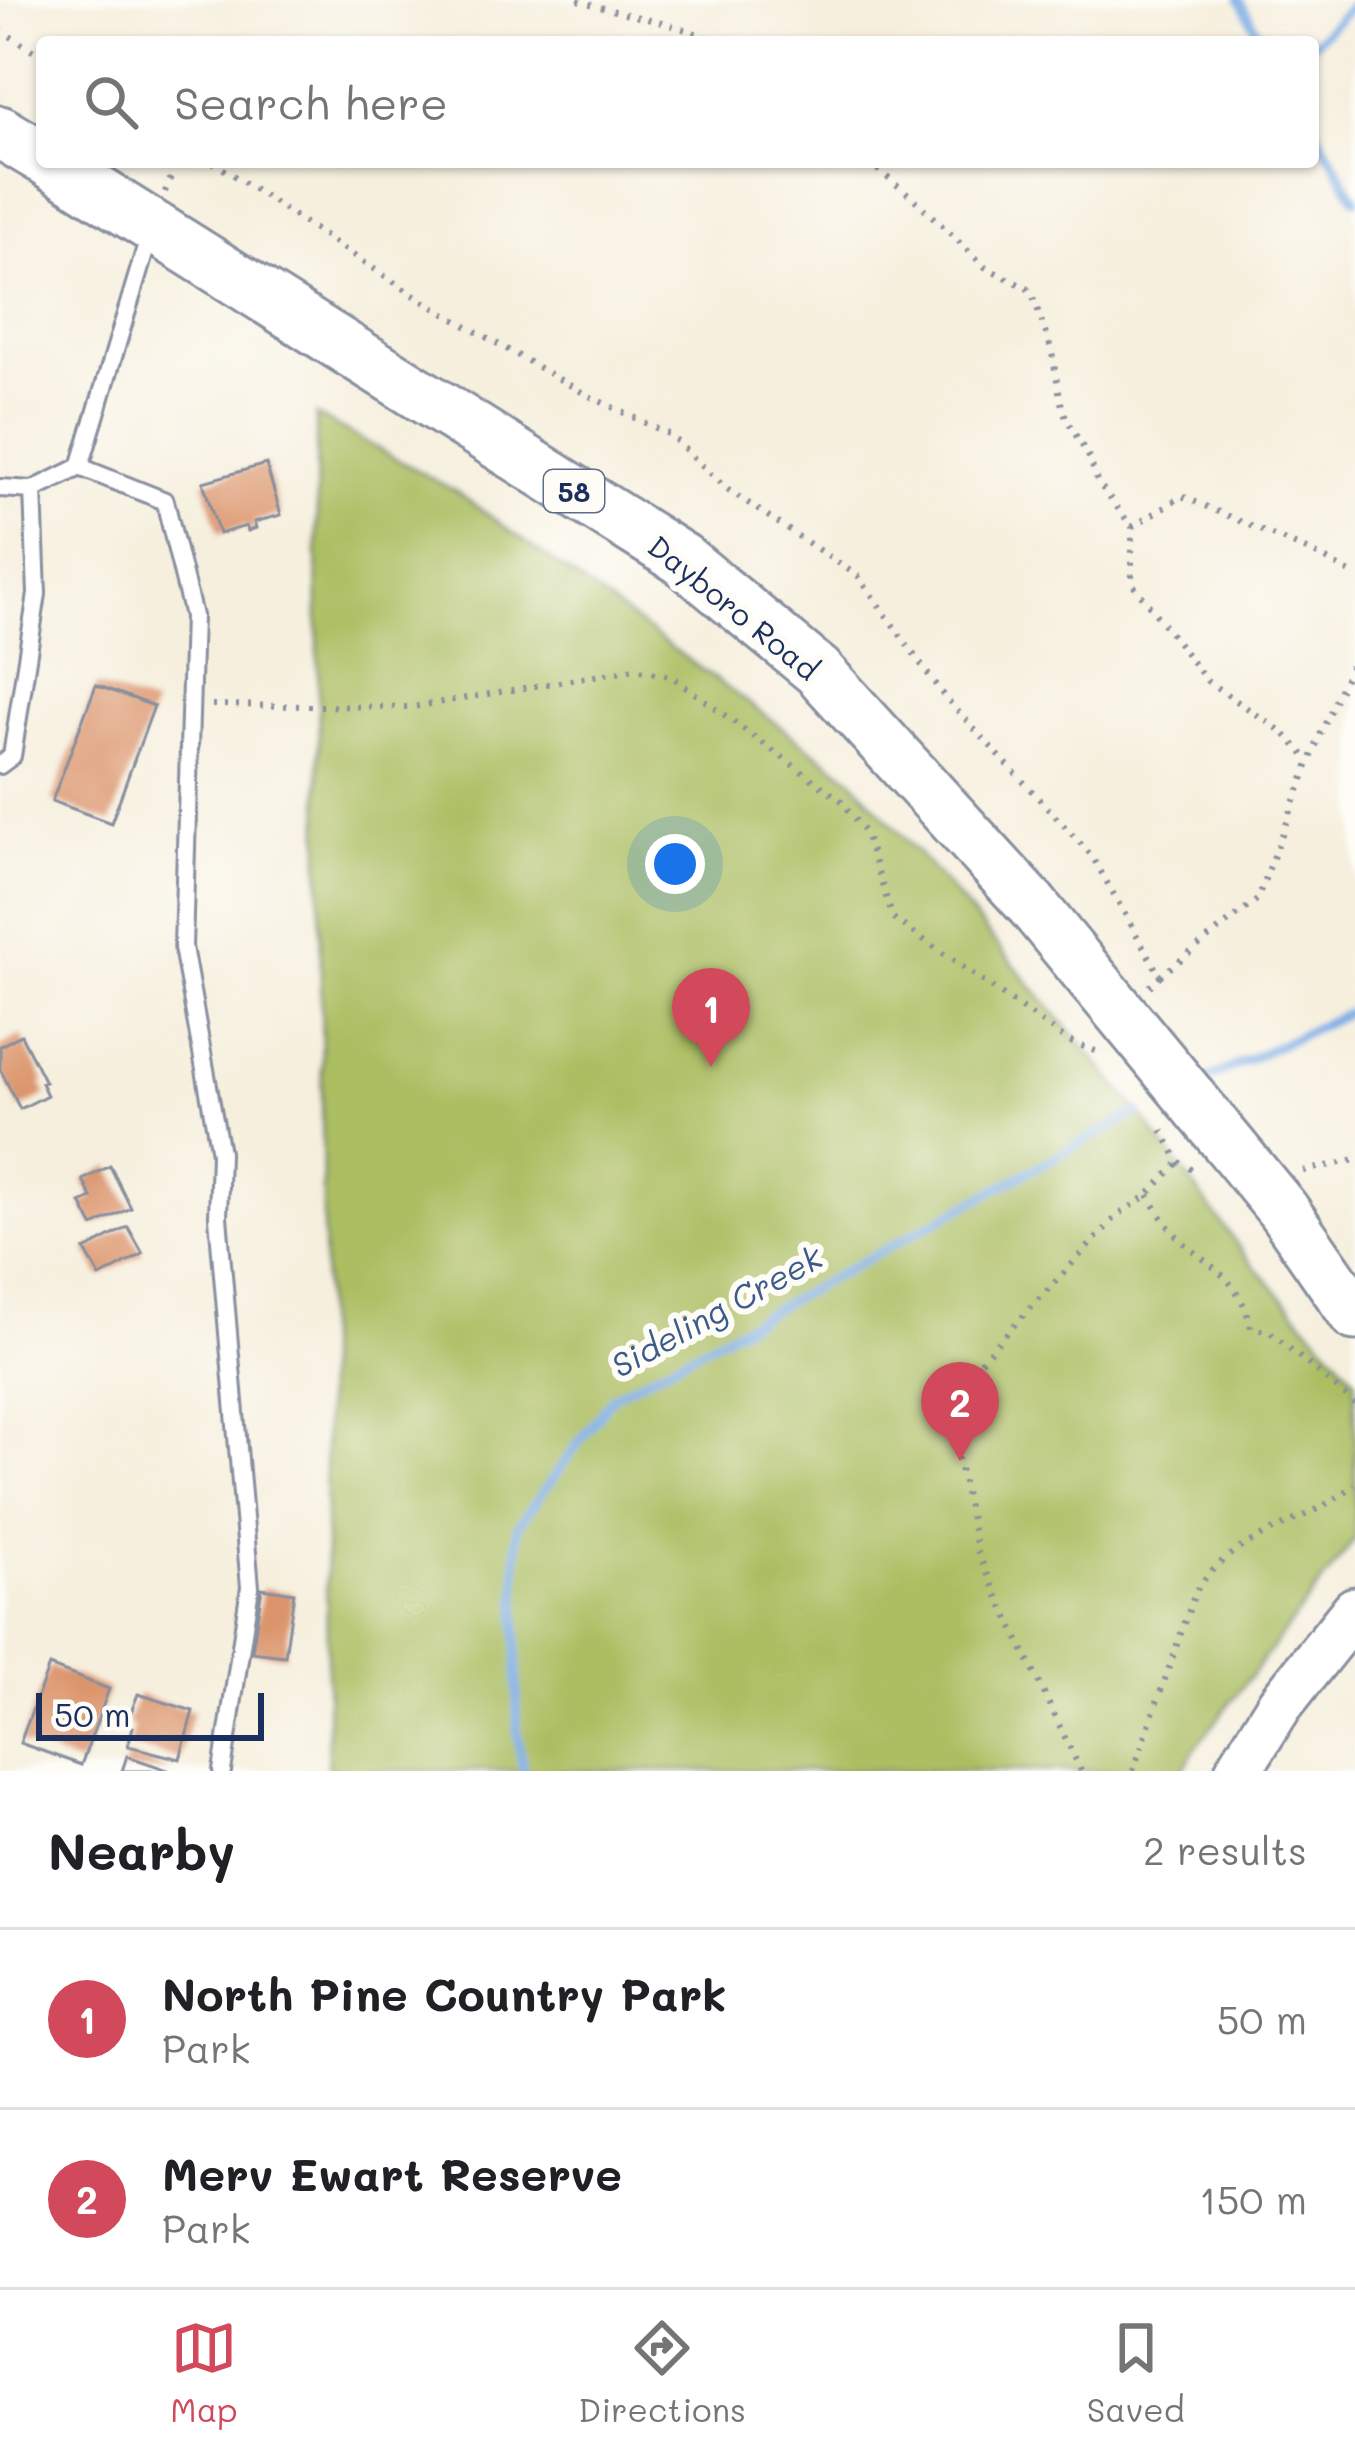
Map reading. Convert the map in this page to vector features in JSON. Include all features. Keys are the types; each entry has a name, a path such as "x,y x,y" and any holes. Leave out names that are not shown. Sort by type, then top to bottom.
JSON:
{"main road":[{"path":"0,132 36,153"},
{"name":"Dayboro Road","path":"60,168 682,559 818,671 1031,904 1283,1210 1355,1314"},
{"name":"Dayboro Road","path":"1283,1210 1355,1276"},
{"path":"1238,1771 1280,1704 1355,1610"}],"lane":[{"path":"0,488 33,490 80,467 152,225"},
{"path":"80,467 165,501 194,616 183,947 220,1153 218,1217 250,1587 222,1771"},
{"path":"0,765 12,756 37,594 33,490"}],"path":[{"path":"578,0 706,36"},
{"path":"0,30 36,52"},
{"path":"876,168 985,267 1027,288 1051,348 1068,422 1090,459 1097,482 1132,527 1132,583 1207,681 1284,733 1310,761"},
{"path":"1132,527 1182,496 1355,576"},
{"path":"1160,976 1256,900 1355,656"},
{"path":"191,704 413,707 634,670 671,676 842,801 865,833 893,918 1068,1041 1093,1048 1108,1060"},
{"path":"1081,1771 979,1555 956,1449 958,1384 1118,1215 1148,1195 1180,1162"},
{"path":"1148,1195 1170,1229 1228,1278 1246,1306 1251,1328 1270,1332 1355,1404"},
{"path":"1133,1771 1195,1593 1207,1573 1231,1551 1355,1484"}],"green space":[{"path":"316,415 455,491 850,777 1139,1112 1244,1254 1355,1378 1355,1539 1194,1750 1183,1771 328,1771"}],"building":[{"path":"266,464 281,515 254,522 256,528 248,531 246,526 219,534 203,482"},
{"path":"96,685 154,706 111,823 52,801"},
{"path":"21,1035 47,1095 20,1109 0,1069 0,1046"},
{"path":"110,1166 131,1208 93,1226 81,1203 92,1198 83,1180"},
{"path":"128,1227 143,1254 100,1277 85,1250"},
{"path":"262,1588 294,1593 285,1656 252,1652"},
{"path":"49,1666 109,1689 81,1765 20,1743"},
{"path":"138,1694 193,1711 180,1759 128,1746 133,1727 126,1725"},
{"path":"127,1756 168,1770 168,1771 122,1771"}],"waterway":[{"name":"Sideling Creek","path":"1239,0 1260,36"},
{"name":"Sideling Creek","path":"1319,37 1355,3"},
{"name":"Sideling Creek","path":"1319,136 1355,199"},
{"name":"Sideling Creek","path":"1197,1084 1355,1009"},
{"name":"Sideling Creek","path":"523,1771 517,1730 517,1527 613,1396 1139,1112"}],"place":[{"name":"North Pine Country Park","path":"711,1067"},
{"name":"Merv Ewart Reserve","path":"960,1461"}]}
